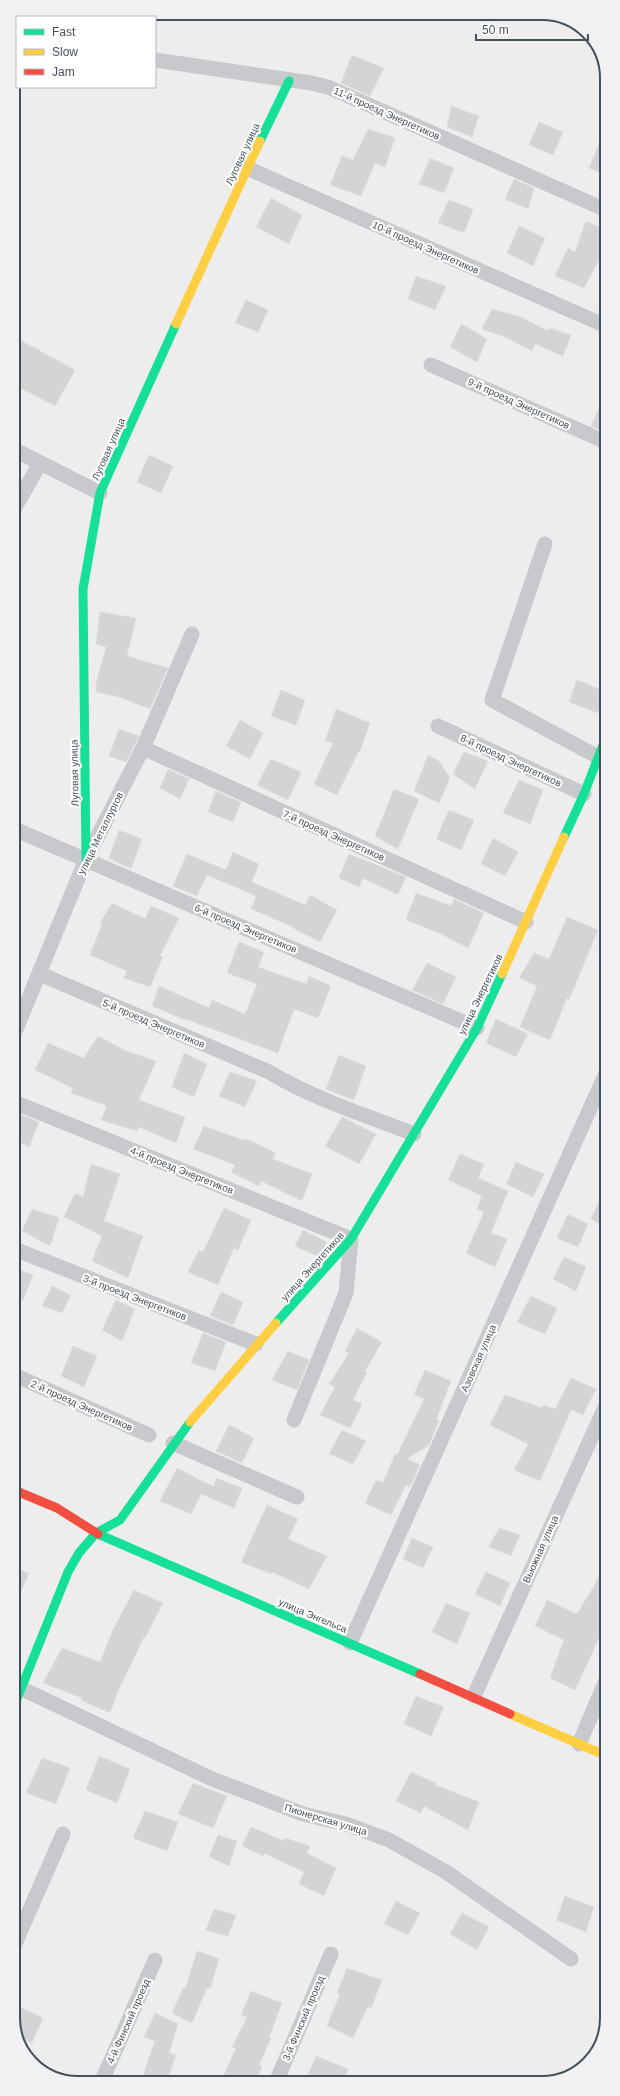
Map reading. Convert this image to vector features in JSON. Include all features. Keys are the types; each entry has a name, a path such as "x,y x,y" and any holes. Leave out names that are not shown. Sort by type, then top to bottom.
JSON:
{"street":[{"name":"11-й проезд Энергетиков","path":"156,60 328,87 600,207"},
{"name":"Луговая улица","path":"86,859 83,589 100,493 247,168 289,81"},
{"name":"10-й проезд Энергетиков","path":"247,168 600,323"},
{"name":"9-й проезд Энергетиков","path":"431,365 600,439"},
{"path":"20,453 100,493"},
{"path":"20,499 40,463"},
{"path":"545,544 492,700 598,757"},
{"name":"улица Металлургов","path":"20,1020 86,859 143,748 192,634"},
{"name":"8-й проезд Энергетиков","path":"438,726 584,794"},
{"name":"7-й проезд Энергетиков","path":"143,748 526,922"},
{"name":"улица Энергетиков","path":"20,1681 68,1572 79,1553 96,1533 120,1520 173,1442 206,1401 351,1239 477,1028 584,794 600,752"},
{"name":"6-й проезд Энергетиков","path":"20,832 477,1028"},
{"name":"5-й проезд Энергетиков","path":"40,974 269,1072 312,1095 414,1134"},
{"name":"Азовская улица","path":"350,1643 600,1087"},
{"name":"4-й проезд Энергетиков","path":"20,1104 351,1239"},
{"path":"294,1420 346,1293 351,1239"},
{"name":"3-й проезд Энергетиков","path":"20,1251 256,1344"},
{"name":"2-й проезд Энергетиков","path":"20,1378 149,1435"},
{"name":"Вьюжная улица","path":"474,1696 600,1418"},
{"path":"173,1442 297,1497"},
{"name":"улица Энгельса","path":"20,1493 57,1508 96,1533 474,1696 600,1753"},
{"name":"Пионерская улица","path":"20,1687 210,1778 303,1814 346,1824 389,1840 446,1872 571,1959"},
{"path":"579,1744 600,1694"},
{"path":"20,1933 64,1834"},
{"name":"3-й Финский проезд","path":"279,2076 331,1954"},
{"name":"4-й Финский проезд","path":"104,2076 155,1960"}],"building":[{"path":"352,55 384,68 370,96 341,83"},
{"path":"451,106 479,116 472,137 447,127"},
{"path":"539,122 563,132 553,155 529,145"},
{"path":"368,129 395,138 385,167 375,163 361,196 330,185 342,156 353,160"},
{"path":"600,142 600,173 589,168"},
{"path":"430,158 454,168 444,193 419,184"},
{"path":"514,179 534,188 528,209 505,199"},
{"path":"271,198 302,215 289,244 256,227"},
{"path":"449,200 473,209 464,233 438,223"},
{"path":"586,221 600,227 600,258 584,288 555,276 568,248 575,252"},
{"path":"519,226 545,238 533,266 507,253"},
{"path":"416,276 446,286 435,310 408,299"},
{"path":"246,300 268,310 258,332 235,323"},
{"path":"492,309 521,317 548,331 549,328 571,335 563,356 535,344 532,351 505,337 482,329"},
{"path":"461,324 487,339 477,362 450,347"},
{"path":"20,340 75,370 55,406 20,388"},
{"path":"600,407 600,430 591,426"},
{"path":"149,455 173,466 161,493 137,482"},
{"path":"100,612 136,618 127,656 168,668 150,709 119,697 96,692 96,684 106,647 96,644"},
{"path":"577,680 600,690 600,708 598,713 569,702"},
{"path":"281,690 305,700 296,725 271,716"},
{"path":"336,709 370,723 360,751 337,795 314,784 333,743 325,741"},
{"path":"240,720 263,733 250,759 226,746"},
{"path":"119,729 139,736 126,762 109,756"},
{"path":"464,752 488,761 475,789 453,774"},
{"path":"428,755 439,761 450,778 439,803 414,791"},
{"path":"271,759 301,772 288,800 257,785"},
{"path":"168,769 189,779 180,799 160,788"},
{"path":"519,780 543,790 530,824 503,813"},
{"path":"394,789 419,799 398,849 375,836"},
{"path":"216,791 241,802 233,822 208,812"},
{"path":"449,810 474,820 461,850 436,839"},
{"path":"119,830 142,839 131,869 109,858"},
{"path":"493,838 518,852 505,876 481,864"},
{"path":"233,852 259,864 252,882 305,905 310,895 337,910 320,942 293,927 251,909 256,896 207,875 197,896 173,886 187,854 226,870"},
{"path":"349,854 406,877 398,895 363,878 359,887 339,878"},
{"path":"416,893 451,906 454,899 484,913 468,948 439,933 406,920"},
{"path":"112,903 145,919 151,906 179,918 160,956 163,957 150,987 124,978 127,971 90,955 102,924 100,923"},
{"path":"567,917 598,930 569,1000 567,998 550,1040 520,1027 537,986 519,978 534,953 549,959"},
{"path":"239,942 264,952 258,967 306,984 309,976 331,986 318,1018 294,1009 278,1053 185,1020 152,1006 159,986 209,1008 212,1000 245,1014 257,984 227,973"},
{"path":"427,963 456,977 443,1004 412,990"},
{"path":"496,1019 528,1034 516,1057 486,1043"},
{"path":"98,1036 126,1051 156,1061 139,1100 185,1117 176,1143 139,1127 137,1131 101,1120 107,1106 71,1093 73,1088 35,1070 48,1043 84,1058"},
{"path":"184,1053 207,1064 194,1097 172,1087"},
{"path":"339,1055 366,1066 354,1100 326,1089"},
{"path":"230,1072 257,1081 245,1107 219,1096"},
{"path":"20,1114 39,1122 29,1147 20,1142"},
{"path":"342,1117 376,1134 359,1164 325,1146"},
{"path":"204,1126 240,1139 249,1140 276,1153 273,1159 312,1174 302,1201 261,1181 259,1186 231,1172 235,1165 193,1149"},
{"path":"460,1154 484,1164 478,1178 508,1191 491,1233 507,1239 495,1267 466,1253 484,1212 477,1209 482,1196 448,1180"},
{"path":"516,1162 544,1174 533,1197 506,1184"},
{"path":"91,1164 120,1174 104,1221 143,1236 128,1278 92,1261 102,1236 64,1217 75,1193 83,1197"},
{"path":"600,1199 600,1224 591,1219"},
{"path":"224,1208 251,1220 238,1250 234,1248 218,1285 188,1272 199,1250 203,1252"},
{"path":"32,1209 59,1218 50,1246 22,1231"},
{"path":"568,1214 588,1224 578,1247 557,1238"},
{"path":"303,1230 327,1242 319,1257 295,1246"},
{"path":"564,1257 586,1267 576,1291 553,1279"},
{"path":"20,1270 33,1275 23,1300 20,1299"},
{"path":"52,1286 71,1295 62,1313 42,1306"},
{"path":"221,1292 243,1302 233,1325 210,1316"},
{"path":"531,1296 557,1308 545,1334 517,1322"},
{"path":"116,1300 135,1309 122,1341 102,1330"},
{"path":"357,1328 382,1342 365,1371 367,1372 353,1400 362,1404 350,1428 320,1415 335,1387 329,1384 349,1353 345,1351"},
{"path":"203,1333 226,1342 215,1371 191,1363"},
{"path":"73,1346 97,1356 84,1387 61,1376"},
{"path":"288,1351 309,1360 297,1390 272,1380"},
{"path":"425,1370 451,1381 436,1420 439,1421 429,1445 407,1459 420,1465 410,1487 406,1485 391,1515 365,1503 376,1480 383,1483 395,1454 397,1455 424,1399 414,1394"},
{"path":"571,1378 596,1389 583,1415 571,1410 540,1481 514,1470 528,1444 490,1425 505,1395 542,1408 544,1405 555,1409"},
{"path":"229,1425 254,1438 242,1463 216,1451"},
{"path":"342,1430 366,1441 353,1464 329,1454"},
{"path":"177,1468 214,1487 216,1478 242,1488 234,1508 201,1494 191,1514 160,1501"},
{"path":"267,1505 298,1519 288,1539 327,1556 309,1589 272,1572 271,1574 241,1562"},
{"path":"499,1528 520,1535 511,1556 489,1547"},
{"path":"412,1538 433,1547 423,1568 403,1559"},
{"path":"20,1570 29,1573 20,1594"},
{"path":"486,1572 510,1583 500,1606 475,1594"},
{"path":"600,1576 600,1636 575,1690 550,1678 564,1640 535,1626 547,1600 577,1614"},
{"path":"134,1590 163,1603 145,1638 144,1637 118,1691 110,1713 81,1700 82,1698 43,1683 62,1648 100,1662 112,1632"},
{"path":"446,1603 470,1613 457,1644 432,1632"},
{"path":"416,1696 444,1707 431,1736 404,1724"},
{"path":"99,1756 130,1769 117,1803 86,1790"},
{"path":"42,1758 70,1768 56,1804 26,1793"},
{"path":"411,1772 436,1783 435,1785 479,1802 468,1830 424,1806 421,1813 396,1801"},
{"path":"193,1783 227,1796 213,1828 178,1814"},
{"path":"145,1811 178,1822 167,1851 133,1838"},
{"path":"251,1827 284,1841 285,1838 310,1846 307,1853 336,1868 324,1896 299,1884 304,1872 264,1853 263,1856 242,1846"},
{"path":"218,1835 237,1841 229,1866 209,1857"},
{"path":"565,1896 594,1907 586,1932 556,1920"},
{"path":"396,1901 420,1913 408,1935 384,1924"},
{"path":"214,1909 236,1915 228,1936 206,1930"},
{"path":"462,1913 489,1927 477,1950 450,1934"},
{"path":"197,1951 219,1959 210,1989 207,1988 192,2023 172,2013 183,1988 185,1989"},
{"path":"347,1968 382,1980 371,2008 368,2006 353,2038 327,2026 340,1994 337,1993"},
{"path":"251,1991 282,2003 269,2037 271,2038 259,2065 262,2066 258,2076 223,2076 236,2048 232,2047 247,2017 241,2015"},
{"path":"20,2007 43,2018 32,2043 24,2039 23,2037"},
{"path":"155,2013 178,2024 169,2053 176,2055 168,2076 143,2076 155,2041 144,2037"},
{"path":"316,2056 348,2069 345,2076 308,2076"}],"traffic: fast":[{"path":"260,141 289,81"},
{"path":"86,859 83,589 100,493 176,324"},
{"path":"564,837 584,794 600,753"},
{"path":"276,1323 351,1239 477,1028 502,974"},
{"path":"20,1691 68,1572 79,1553 96,1533 120,1520 190,1422"},
{"path":"98,1534 420,1674"}],"traffic: slow":[{"path":"176,324 260,141"},
{"path":"502,974 564,837"},
{"path":"190,1422 276,1323"},
{"path":"510,1714 600,1753"}],"traffic: jam":[{"path":"20,1493 57,1508 98,1534"},
{"path":"420,1674 510,1714"}]}
